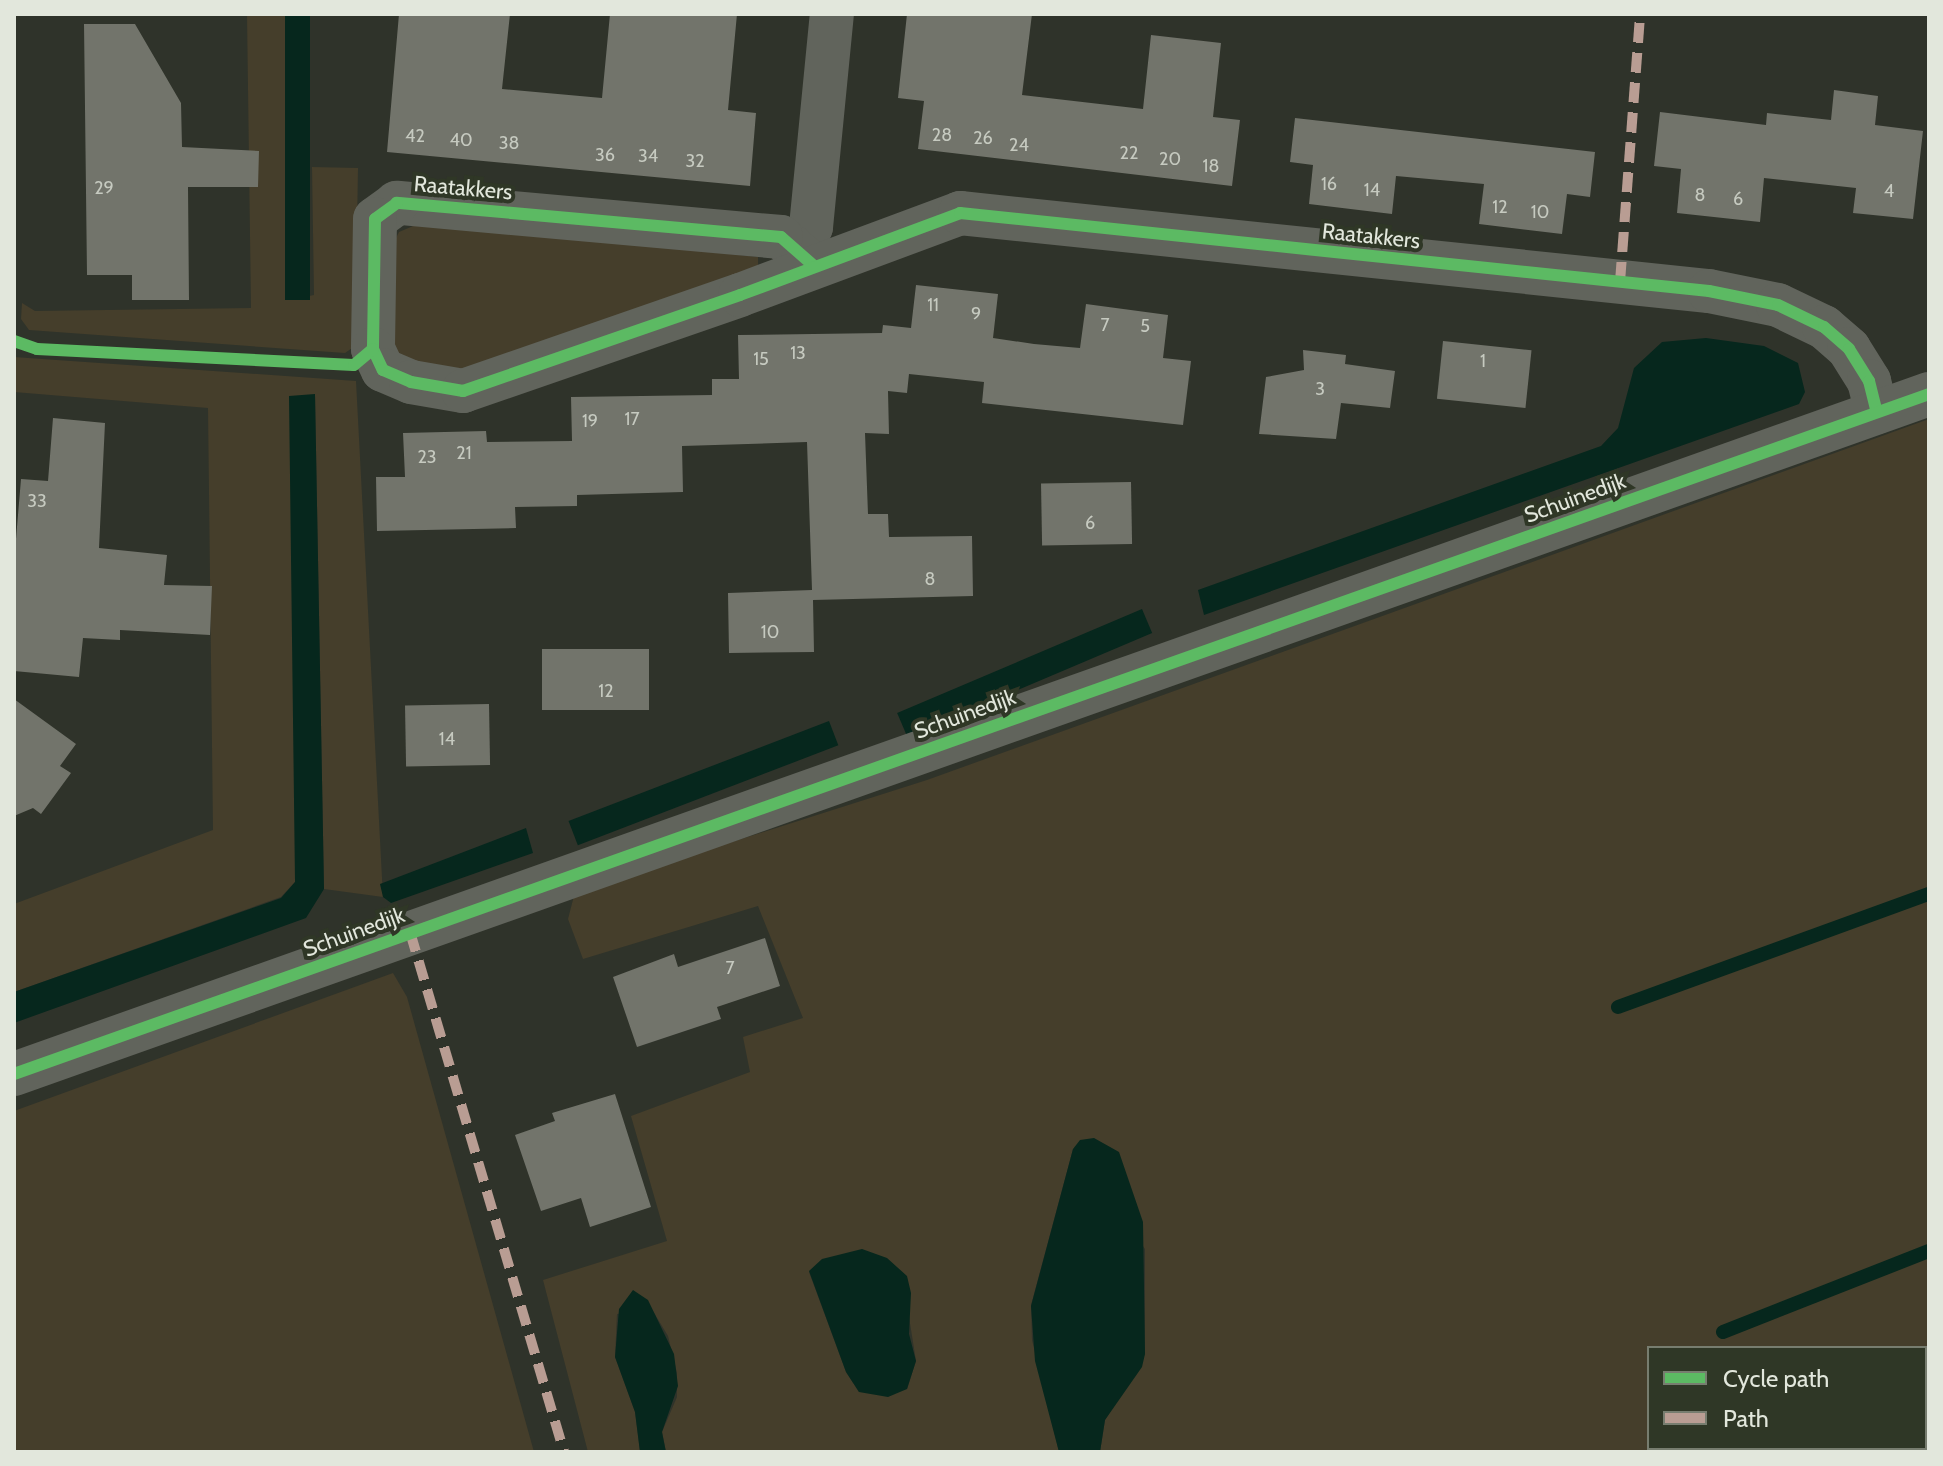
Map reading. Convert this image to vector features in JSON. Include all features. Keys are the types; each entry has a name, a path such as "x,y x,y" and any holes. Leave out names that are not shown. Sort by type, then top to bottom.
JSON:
{"street":[{"path":"804,258 811,227 832,14"},
{"name":"Raatakkers","path":"804,258 781,237 397,203 375,219 373,349 383,370 411,382 463,391 804,258 960,213 1709,291 1778,305 1824,327 1849,349 1869,381 1877,412"},
{"name":"Schuinedijk","path":"14,1074 1929,394"}],"shaded area":[{"path":"247,14 285,14 289,300 314,295 312,167 358,168 355,346 345,353 29,330 21,319 22,303 35,311 251,308"},
{"path":"285,14 310,14 310,300 285,300"},
{"path":"425,221 758,257 758,274 467,373 434,373 395,352 390,250 399,232"},
{"path":"1706,338 1764,346 1798,363 1805,392 1799,404 1204,615 1198,590 1601,446 1618,428 1634,368 1662,342"},
{"path":"14,357 356,381 383,897 324,889 315,395 295,882 281,897 14,992 14,904 213,830 208,408 14,392"},
{"path":"315,394 324,889 306,918 14,1023 14,992 281,898 295,882 289,396"},
{"path":"1929,419 1929,1452 1100,1452 1105,1420 1145,1354 1145,1249 1073,1149 1031,1305 1032,1340 1059,1452 666,1452 662,1432 677,1397 677,1373 668,1336 653,1311 617,1314 615,1357 635,1412 640,1452 588,1452 543,1280 667,1241 631,1116 750,1072 743,1037 803,1018 758,906 583,959 568,919 575,892 927,780","holes":["809,1272 909,1317 916,1361 907,1389 859,1392 846,1372"]},
{"path":"1142,609 1152,633 907,737 897,713"},
{"path":"829,721 838,745 578,845 569,821"},
{"path":"526,828 533,853 391,903 383,897 380,884"},
{"path":"393,973 407,997 534,1452 14,1452 14,1111"},
{"path":"1094,1138 1119,1152 1143,1222 1145,1354 1142,1367 1105,1420 1100,1452 1059,1452 1035,1361 1031,1306 1073,1149 1080,1140"},
{"path":"862,1249 887,1258 907,1276 911,1293 909,1334 916,1361 907,1389 888,1397 859,1392 846,1372 809,1271 822,1259"},
{"path":"633,1290 648,1300 674,1354 678,1386 662,1432 666,1452 640,1452 635,1412 615,1357 619,1309"}],"building":[{"path":"399,14 510,14 502,89 602,98 610,14 737,14 728,110 756,113 750,186 387,152"},
{"path":"907,14 1032,14 1022,95 1143,109 1151,35 1221,43 1213,117 1240,120 1232,186 918,149 924,101 898,98"},
{"path":"84,24 135,24 181,103 182,147 259,151 258,187 188,187 189,300 132,300 132,275 87,275"},
{"path":"1834,90 1878,96 1875,125 1923,131 1913,219 1853,213 1856,188 1764,178 1760,222 1677,213 1681,169 1654,166 1660,112 1766,125 1767,113 1831,120"},
{"path":"1295,118 1595,152 1590,197 1567,194 1562,234 1479,224 1484,184 1396,176 1392,214 1309,204 1313,165 1290,162"},
{"path":"916,285 998,294 993,338 1034,344 1080,348 1086,304 1168,315 1163,358 1191,361 1183,425 982,403 984,382 909,374 907,393 888,391 889,434 865,433 868,514 888,514 889,537 972,536 973,596 813,600 814,652 729,653 728,593 812,590 807,442 682,446 683,492 577,495 577,506 515,507 516,528 377,531 376,477 405,477 403,433 486,431 487,442 572,441 571,397 712,395 712,379 739,379 738,335 882,333 883,325 911,328"},
{"path":"1443,341 1532,350 1525,408 1437,399"},
{"path":"1303,350 1346,355 1345,364 1395,371 1390,408 1341,403 1336,439 1259,434 1266,377 1304,370"},
{"path":"53,418 105,423 99,548 167,555 164,585 212,586 210,635 120,630 120,640 83,638 79,677 14,671 14,563 21,479 48,481"},
{"path":"1131,482 1132,544 1042,546 1041,484"},
{"path":"542,649 649,649 649,710 542,710"},
{"path":"14,699 76,744 60,766 71,773 41,814 33,808 14,816"},
{"path":"489,704 490,765 406,766 405,705"},
{"path":"765,938 780,986 717,1007 721,1019 637,1047 613,977 674,954 678,967"},
{"path":"615,1094 651,1207 590,1227 581,1198 541,1211 515,1135 555,1121 552,1113"}],"waterway":[{"path":"1618,1007 1929,894"},
{"path":"1723,1332 1929,1251"}],"marked path":[{"path":"1620,282 1640,14"},
{"path":"410,932 564,1452"}],"cycle path":[{"path":"814,266 781,237 397,203 375,219 373,349 383,370 411,382 463,391 740,295 960,213 1709,291 1778,305 1824,327 1849,349 1869,381 1877,412"},
{"path":"14,341 37,349 354,365 373,349"},
{"path":"14,1074 1929,394"}]}
